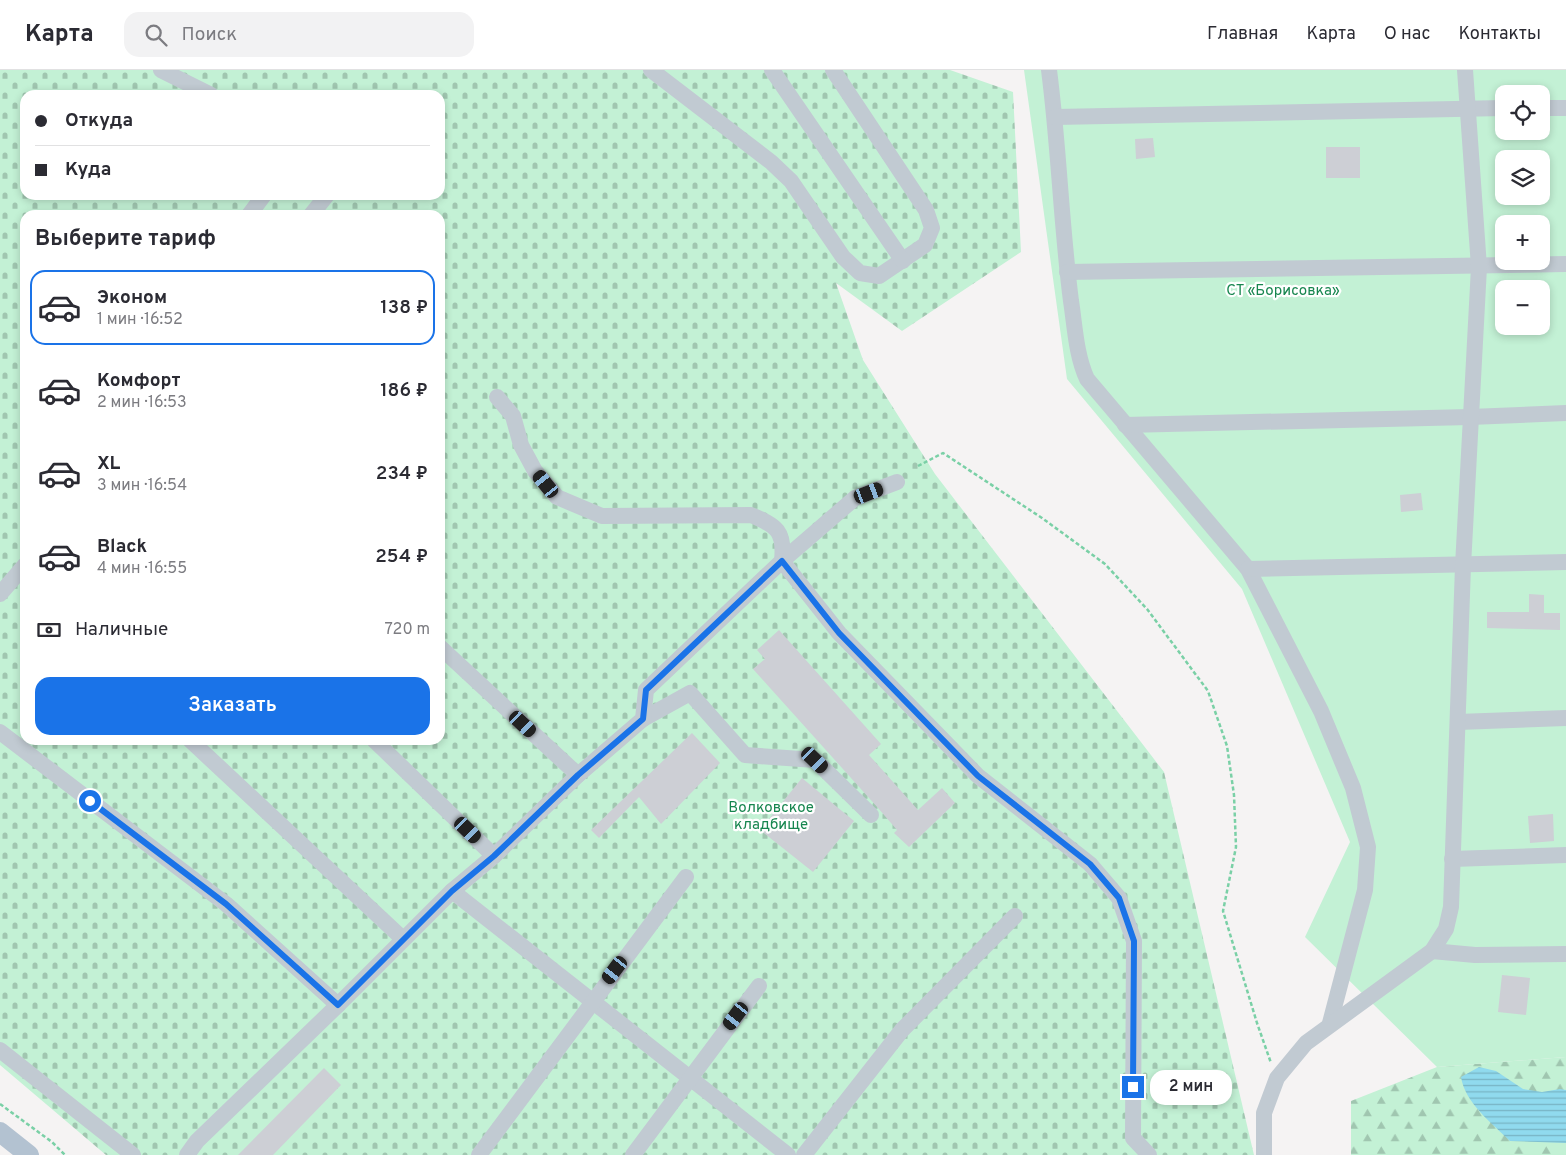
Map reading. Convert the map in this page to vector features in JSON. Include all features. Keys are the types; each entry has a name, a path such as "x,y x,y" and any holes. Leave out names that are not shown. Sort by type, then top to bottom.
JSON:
{"main road":[{"path":"0,1132 29,1155"}],"street":[{"path":"160,70 201,90"},
{"path":"651,70 792,181 843,257 860,273 879,276 925,245 932,228 926,210 833,70"},
{"path":"772,70 903,261"},
{"path":"1048,70 1055,117 1067,272 1080,364 1087,379 1248,570 1321,712 1353,788 1368,848 1365,890 1330,1023"},
{"path":"1264,1155 1264,1113 1277,1078 1306,1043 1330,1023 1432,950 1446,929 1451,907 1463,566 1479,266 1465,70"},
{"path":"1055,117 1495,108"},
{"path":"1550,108 1566,108"},
{"path":"315,210 323,200"},
{"path":"1067,272 1566,264"},
{"path":"497,397 513,416 521,445 535,471 557,497 602,516 751,515 773,525 784,541 782,561 839,633 978,776 1090,864 1119,898 1134,941 1133,1138 1149,1155"},
{"path":"1125,425 1566,413"},
{"path":"643,719 646,690 782,561 855,498 897,482"},
{"path":"1248,570 1566,562"},
{"path":"0,594 20,578"},
{"path":"445,652 578,775"},
{"path":"187,1155 197,1141 338,1005 402,938 452,891 494,856 578,775 643,719 690,693 745,755 815,760 871,814"},
{"path":"1458,722 1566,718"},
{"path":"0,732 226,904 338,1005"},
{"path":"195,745 402,938"},
{"path":"379,745 494,856"},
{"path":"1452,859 1566,855"},
{"path":"479,1155 591,1001 686,877"},
{"path":"452,891 788,1155"},
{"path":"804,1155 902,1030 1015,916"},
{"path":"1432,950 1475,956 1566,954"},
{"path":"633,1155 759,986"},
{"path":"0,1050 133,1155"}],"path":[{"path":"918,466 943,452 1042,518 1105,564 1148,609 1208,690 1227,746 1234,795 1236,847 1223,911 1257,1023 1277,1078"},
{"path":"0,1104 45,1136 65,1155"}],"green space":[{"name":"Волковское кладбище","path":"0,70 950,70 1013,92 1021,252 902,331 836,283 863,360 935,474 1164,772 1254,1155 106,1155 0,1065"},
{"name":"СТ «Борисовка»","path":"1024,70 1566,70 1566,1057 1437,1067 1305,937 1350,842 1242,589 1067,379"},
{"path":"1566,1057 1566,1155 1351,1155 1351,1101 1437,1067"}],"water":[{"path":"1479,1067 1496,1071 1523,1089 1542,1092 1566,1090 1566,1143 1510,1141 1480,1112 1464,1086 1461,1077"}],"building":[{"path":"1153,138 1155,157 1136,159 1135,139"},
{"path":"1326,147 1360,147 1360,178 1326,178"},
{"path":"1421,493 1423,510 1401,512 1400,495"},
{"path":"1529,594 1544,595 1544,613 1560,613 1560,630 1487,628 1487,612 1529,612"},
{"path":"779,630 881,744 869,755 918,810 942,788 955,803 909,847 894,833 897,830 878,808 753,669 765,659 757,650"},
{"path":"692,733 720,763 661,824 639,797 599,838 591,830"},
{"path":"802,778 854,821 813,872 760,830"},
{"path":"1553,814 1554,841 1530,843 1528,816"},
{"path":"1502,975 1530,978 1526,1015 1498,1012"},
{"path":"324,1068 341,1085 273,1155 238,1155"}],"route":[{"path":"90,801 226,904 338,1005 402,938 452,891 494,856 578,775 643,719 646,690 782,561 839,633 978,776 1090,864 1119,898 1134,941 1133,1087"}]}
